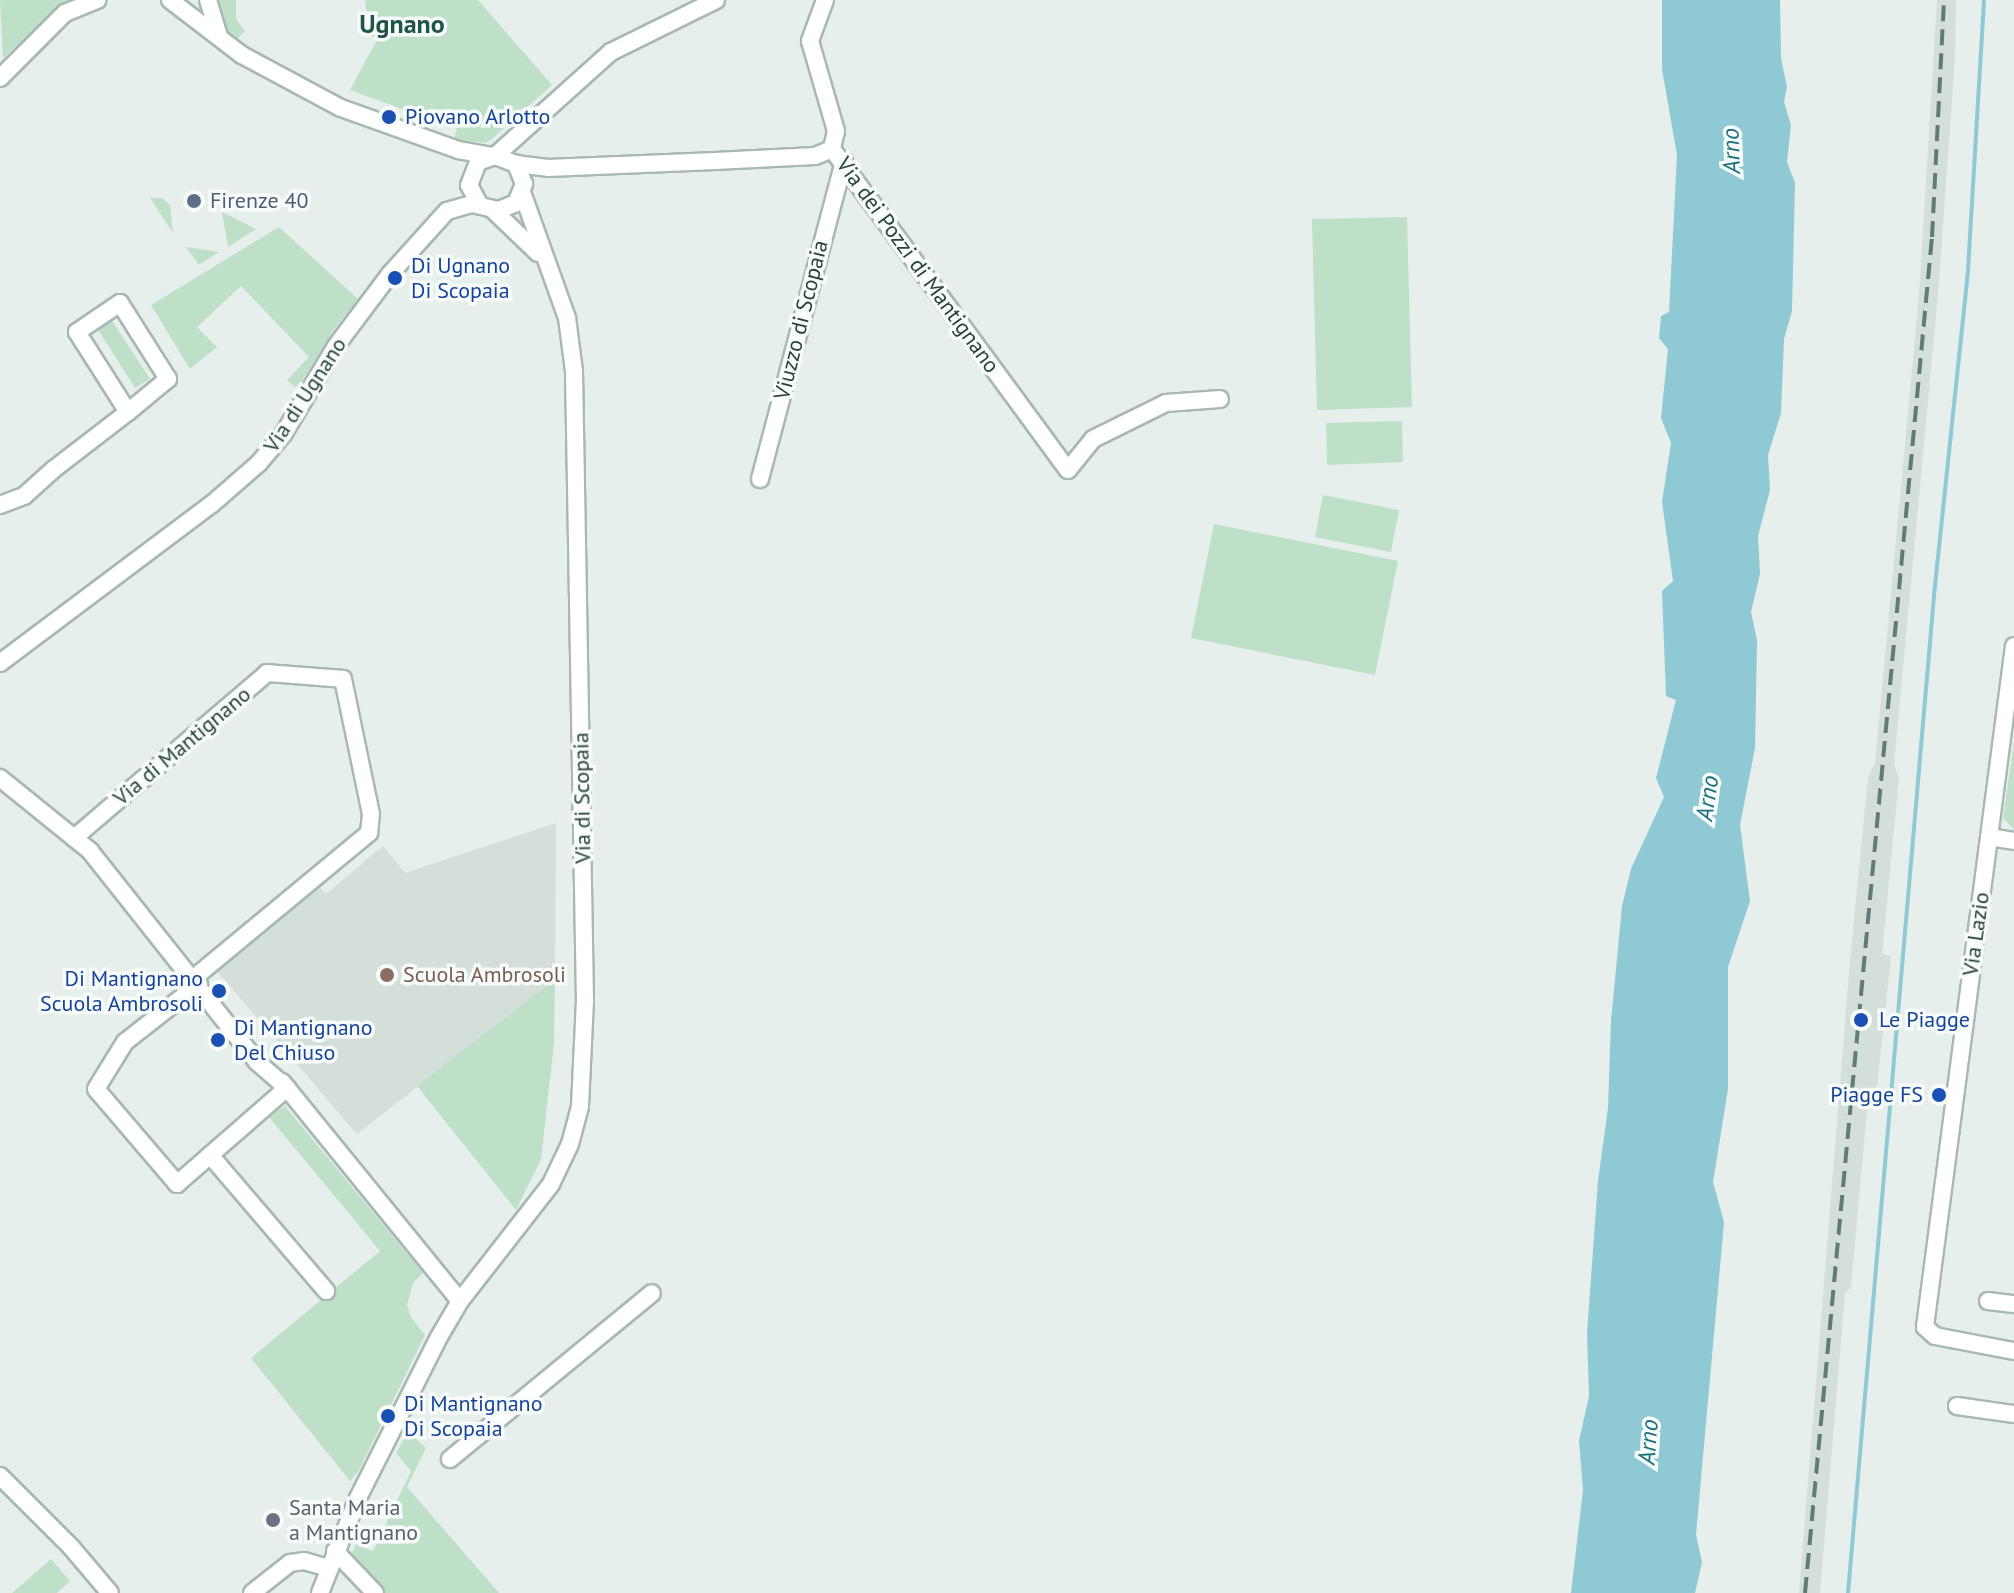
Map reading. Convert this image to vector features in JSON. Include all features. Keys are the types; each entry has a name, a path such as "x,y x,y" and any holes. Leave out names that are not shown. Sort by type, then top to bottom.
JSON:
{"street":[{"path":"3,68 65,13 98,0"},
{"path":"170,0 242,55 341,108 458,150 516,164 523,175 523,190"},
{"path":"208,0 219,38"},
{"path":"470,175 478,162 493,156 611,52 716,0"},
{"name":"Viuzzo di Scopaia","path":"760,479 838,155 836,131 810,41 825,0"},
{"path":"458,150 470,175 470,190 486,207"},
{"name":"Via dei Pozzi di Mantignano","path":"516,164 548,168 838,155 1068,470 1093,439 1166,403 1220,399"},
{"path":"523,190 536,174 548,168"},
{"name":"Via di Ugnano","path":"0,663 202,511 259,463 284,433 336,346 397,266 447,211 461,205 511,206 523,190"},
{"name":"Via di Scopaia","path":"460,1301 551,1184 570,1144 583,1090 585,1001 576,406 567,318 523,190"},
{"name":"Via di Scopaia","path":"486,207 547,262"},
{"path":"0,505 24,496 128,412 168,379 120,303 77,332 128,412"},
{"name":"Via Lazio","path":"2014,646 1925,1327 1935,1336 2014,1351"},
{"name":"Via di Mantignano","path":"74,838 267,673 343,679 371,814 369,833 125,1042 96,1089 177,1184 287,1088"},
{"path":"0,778 90,851 196,981 257,1062 287,1088 460,1301 358,1498 320,1593"},
{"path":"1989,837 2014,841"},
{"path":"210,1155 326,1291"},
{"path":"450,1459 652,1293"},
{"path":"1988,1301 2014,1304"},
{"path":"1957,1406 2014,1414"},
{"path":"0,1476 55,1529 110,1593"},
{"path":"335,1551 375,1593"},
{"path":"252,1593 290,1563 304,1561 328,1568"}],"shaded area":[{"path":"1937,0 1956,0 1955,58 1938,295 1894,764 1899,778 1882,954 1891,956 1877,1088 1869,1088 1851,1287 1845,1294 1820,1593 1799,1593 1850,961 1868,777 1875,763 1919,295"},
{"name":"Scuola Ambrosoli","path":"556,823 555,979 357,1134 216,970 319,886 326,894 383,846 405,873"}],"green space":[{"path":"0,0 77,0 52,14 3,58"},
{"path":"217,0 236,0 236,19 245,31 235,41 222,28 215,9"},
{"path":"365,0 478,0 552,85 491,140 485,143 454,139 457,129 350,90 377,40 370,35"},
{"path":"150,198 162,198 170,205 173,233"},
{"path":"222,212 256,229 228,247"},
{"path":"1407,217 1412,407 1317,410 1312,219"},
{"path":"279,227 358,299 332,332 297,389 287,380 309,357 241,286 197,327 217,347 190,369 151,305"},
{"path":"186,247 219,252 199,265"},
{"path":"111,319 150,379 135,388 97,328"},
{"path":"1402,421 1403,462 1327,465 1326,423"},
{"path":"1323,495 1399,510 1391,552 1315,537"},
{"path":"1214,524 1398,561 1375,675 1191,638"},
{"path":"2014,742 2014,829 2003,818"},
{"path":"555,979 554,1043 541,1159 516,1210 417,1086"},
{"path":"285,1106 423,1273 413,1283 407,1305 411,1317 425,1335 358,1472 350,1481 251,1358 380,1251 269,1117"},
{"path":"408,1432 426,1448 407,1487 499,1593 380,1593 349,1560 356,1544 373,1551 411,1471 396,1453"},
{"path":"51,1559 70,1581 57,1593 12,1593"}],"water":[{"name":"Arno","path":"1662,0 1780,0 1781,58 1787,87 1784,102 1791,125 1787,162 1795,183 1792,311 1784,339 1781,413 1768,455 1770,490 1758,536 1760,574 1751,612 1757,640 1755,748 1740,825 1750,901 1728,967 1728,1089 1713,1182 1724,1222 1696,1535 1702,1562 1695,1593 1571,1593 1583,1490 1579,1441 1589,1396 1587,1333 1598,1181 1608,1108 1611,1021 1622,906 1631,869 1664,797 1656,778 1676,700 1666,696 1662,591 1673,581 1662,502 1671,443 1661,418 1668,349 1659,338 1661,316 1669,312 1677,155 1662,69"}],"waterway":[{"path":"1848,1593 1934,595 1968,270 1984,0"}],"railway":[{"path":"1805,1593 1932,237 1944,0"}],"place":[{"name":"Piovano Arlotto","path":"389,117"},
{"name":"Firenze 40","path":"194,201"},
{"name":"Di Ugnano Di Scopaia","path":"395,278"},
{"name":"Scuola Ambrosoli","path":"387,975"},
{"name":"Di Mantignano Scuola Ambrosoli","path":"219,991"},
{"name":"Le Piagge","path":"1861,1020"},
{"name":"Di Mantignano Del Chiuso","path":"218,1040"},
{"name":"Piagge FS","path":"1939,1095"},
{"name":"Di Mantignano Di Scopaia","path":"388,1416"},
{"name":"Santa Maria a Mantignano","path":"273,1520"}],"district":[{"name":"Ugnano","path":"402,24"}]}
